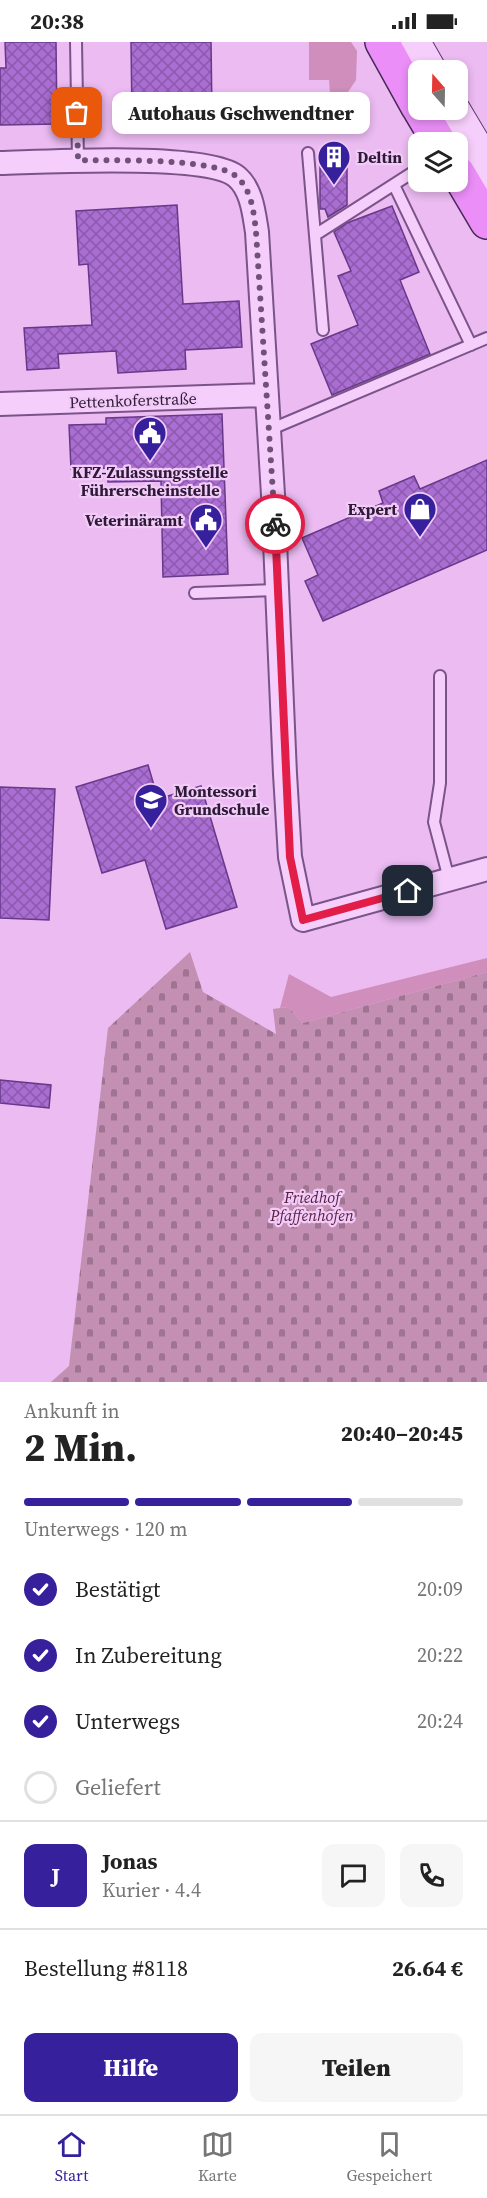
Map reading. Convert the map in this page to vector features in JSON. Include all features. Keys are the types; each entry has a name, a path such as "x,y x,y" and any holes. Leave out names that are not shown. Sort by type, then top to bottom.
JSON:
{"main road":[{"path":"382,42 408,77"},
{"path":"414,42 419,60"},
{"path":"440,120 476,167 486,221"}],"street":[{"path":"0,163 78,160 140,161 211,166 227,170 239,178 252,203 256,232 269,430 290,857 303,920 487,869"},
{"name":"Pettenkoferstraße","path":"0,404 266,395"}],"lane":[{"path":"76,42 78,160"},
{"path":"308,153 323,330"},
{"path":"315,235 408,176"},
{"path":"394,185 471,345"},
{"path":"269,430 487,338"},
{"path":"195,593 277,590"},
{"path":"440,676 440,783 434,822 449,879"}],"shaded area":[{"path":"309,42 351,42 357,51 356,80 344,98 330,94 329,80 309,80"},
{"path":"487,958 487,972 303,1023 288,1007 280,1008 289,974 331,997"}],"green space":[{"name":"Friedhof Pfaffenhofen","path":"190,952 203,992 276,1034 273,1009 288,1007 303,1023 487,972 487,1382 51,1382 69,1366 108,1028"}],"building":[{"path":"5,42 56,42 57,124 0,125 0,68 6,68"},
{"path":"131,42 211,42 212,113 132,114"},
{"name":"Deltin","path":"320,164 347,164 347,205 328,217 325,209 320,209"},
{"path":"177,205 183,304 239,301 242,347 185,350 186,369 118,373 116,351 58,354 59,368 27,370 24,328 92,325 88,264 79,265 76,211"},
{"path":"392,206 419,272 400,280 430,354 332,395 311,344 358,325 338,276 351,271 334,232 347,223"},
{"path":"222,414 228,574 163,577 161,481 108,482 107,468 71,469 69,425 106,424 106,418"},
{"path":"487,460 487,550 323,621 305,581 318,575 302,538 383,503 379,491 414,476 420,489"},
{"name":"Montessori Grundschule","path":"148,765 158,799 201,786 237,907 166,929 145,860 102,873 76,787"},
{"path":"0,787 55,789 49,920 0,918"},
{"path":"0,1080 51,1085 49,1108 0,1103"}],"way so far":[{"path":"77,113 78,160 211,166 227,170 239,178 246,188 252,203 256,232 275,524"}],"place":[{"name":"Autohaus Gschwendtner","path":"77,113"},
{"name":"Deltin","path":"334,186"},
{"name":"KFZ-Zulassungsstelle Führerscheinstelle","path":"150,462"},
{"name":"Expert","path":"420,538"},
{"name":"Veterinäramt","path":"206,549"},
{"name":"Montessori Grundschule","path":"151,829"}],"route":[{"path":"275,524 290,857 303,920 408,891"}]}
